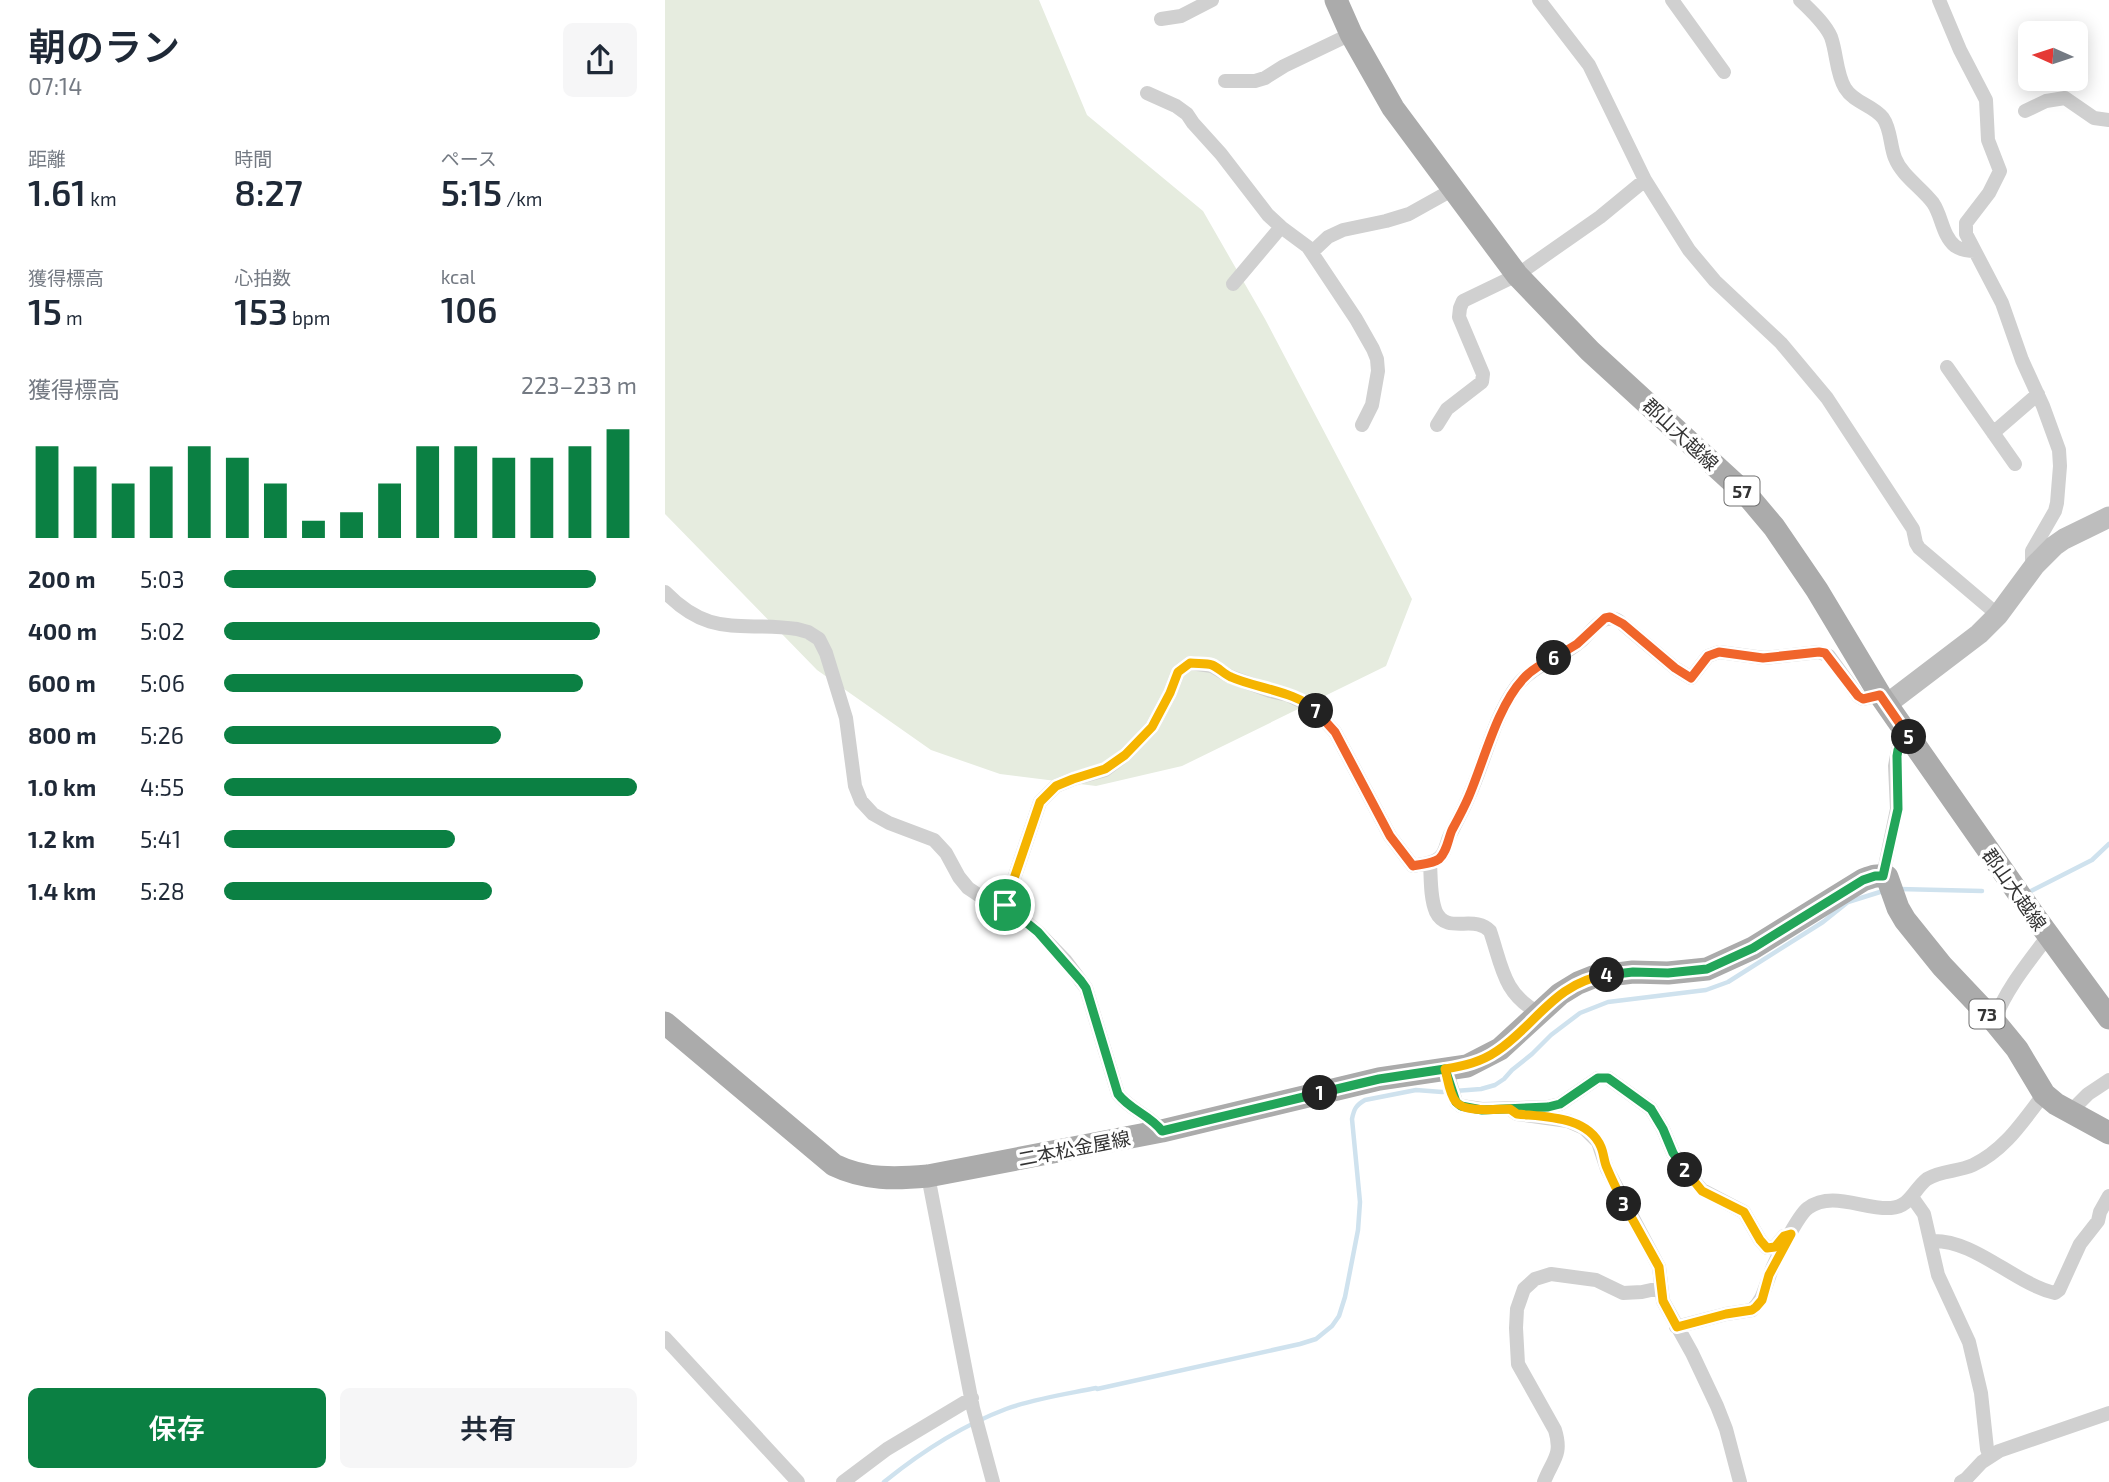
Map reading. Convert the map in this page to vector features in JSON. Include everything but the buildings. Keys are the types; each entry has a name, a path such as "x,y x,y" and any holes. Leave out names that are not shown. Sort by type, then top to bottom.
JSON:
{"main road":[{"name":"郡山大越線","path":"1336,0 1351,34 1393,107 1517,275 1590,351 1747,495 1774,527 1817,590 1910,740 2109,1018"},
{"name":"二本松金屋線","path":"665,1023 834,1166 880,1178 928,1176 1162,1131 1379,1079 1467,1066 1500,1049 1560,994 1593,977 1633,972 1668,973 1707,969 1753,948 1863,880 1883,876"},
{"name":"73","path":"1883,876 1887,877 1898,908 1912,928 1942,966 2017,1049 2044,1094 2056,1104 2109,1133"}],"street":[{"path":"1161,19 1181,16 1212,0"},
{"path":"1539,0 1589,65 1645,180 1689,250 1715,281 1780,343 1827,398 1913,529 1919,548 1999,615"},
{"path":"1671,0 1724,72"},
{"path":"1800,0 1830,34 1840,78 1846,90 1855,100 1882,116 1895,160 1935,206 1948,238 1963,250 1975,251"},
{"path":"1939,0 1960,50 1986,100 1989,140 2000,172 1989,193 1966,223 1966,234 2002,303 2059,450 2055,511 2032,551 2035,565"},
{"path":"1225,81 1255,81 1265,78 1351,34"},
{"path":"1147,93 1187,114 1268,215 1308,247 1356,319 1377,359 1376,390 1362,425"},
{"path":"2025,111 2046,101 2065,98 2094,118 2109,120"},
{"path":"1437,425 1447,409 1482,382 1483,374 1459,317 1464,301 1517,275 1590,225 1645,180"},
{"path":"1312,252 1328,237 1343,230 1409,214 1452,190"},
{"path":"1233,284 1281,227"},
{"path":"1947,367 2015,464"},
{"path":"1993,433 2038,394"},
{"path":"1005,905 1040,802 1056,786 1105,769 1125,755 1152,727 1178,672 1190,663 1212,666 1229,676 1288,695 1311,706 1335,732 1390,836 1413,866 1440,858 1445,850 1516,687 1536,667 1577,644 1605,618 1614,617 1691,678 1708,656 1719,652 1763,658 1819,652 1829,656 1858,696 1863,699 1883,700 1979,634 1999,615 2035,565 2064,539 2109,517"},
{"path":"665,592 680,607 713,623 787,628 808,632 819,639 829,660 846,718 855,786 861,802 873,814 889,823 934,840 943,849 968,888 983,898 1005,905 1038,932 1086,988 1118,1094 1129,1106 1155,1121 1162,1131"},
{"path":"1883,876 1898,809 1895,766 1898,750 1910,740"},
{"path":"1430,863 1435,911 1440,918 1456,925 1485,925 1490,931 1503,973 1515,996 1525,1006 1539,1013"},
{"path":"1994,1021 2001,1002 2017,976 2042,944"},
{"path":"1445,1069 1453,1098 1461,1106 1482,1110 1560,1104 1598,1078 1608,1078 1651,1109 1673,1153 1702,1191 1744,1212 1766,1247 1775,1247 1784,1236 1791,1234"},
{"path":"2071,1111 2088,1094 2109,1080"},
{"path":"1677,1327 1756,1307 1762,1300 1769,1275 1804,1211 1819,1202 1832,1200 1872,1207 1902,1206 1929,1178 1971,1166 1997,1150 2013,1135 2044,1094"},
{"path":"1510,1109 1517,1114 1568,1121 1584,1128 1596,1139 1602,1149 1607,1169 1659,1267 1663,1301 1717,1406 1740,1482"},
{"path":"928,1176 973,1408 993,1482"},
{"path":"1931,1241 1958,1244 2030,1284 2055,1293 2059,1290 2080,1244 2098,1221 2109,1196"},
{"path":"1912,1197 1924,1214 1938,1275 1964,1330 1975,1365 1990,1457"},
{"path":"1544,1482 1557,1457 1558,1440 1551,1422 1518,1364 1517,1309 1524,1289 1535,1279 1551,1274 1596,1280 1623,1293 1660,1287"},
{"path":"665,1338 798,1482"},
{"path":"843,1482 887,1450 972,1398"},
{"path":"1961,1482 1982,1462 1999,1451 2109,1413"}],"shaded area":[{"path":"665,0 1039,0 1087,115 1203,211 1265,319 1412,599 1386,666 1182,766 1096,786 1000,774 931,750 817,670 665,514"}],"waterway":[{"path":"2027,893 2092,860 2109,844"},
{"path":"1899,889 1982,891"},
{"path":"884,1482 912,1460 957,1432 1016,1405 1316,1339 1332,1326 1339,1316 1358,1230 1360,1202 1352,1119 1359,1104 1365,1100 1416,1090 1442,1092 1481,1089 1495,1085 1580,1013 1608,1002 1706,990 1728,982 1823,922 1848,902 1880,892"}],"route":[{"path":"1005,905 1038,932 1065,960 1086,988 1118,1094 1129,1106 1155,1121 1162,1131 1379,1079 1445,1069 1456,1102 1461,1106 1482,1110 1560,1104 1598,1078 1608,1078 1651,1109 1658,1118 1673,1153 1702,1191 1744,1212 1766,1247 1775,1247 1784,1236 1791,1234 1769,1275 1762,1300 1756,1307 1688,1322 1677,1327 1663,1301 1659,1267 1607,1169 1600,1145 1594,1136 1568,1121 1517,1114 1510,1109 1482,1110 1470,1108 1461,1106 1456,1102 1453,1098 1445,1069 1467,1066 1500,1049 1560,994 1578,983 1593,977 1633,972 1668,973 1707,969 1753,948 1863,880 1883,876 1898,809 1895,766 1898,750 1910,740 1880,695 1869,699 1858,696 1825,653 1763,658 1719,652 1708,656 1691,678 1614,617 1605,618 1577,644 1536,667 1516,687 1445,850 1440,858 1413,866 1390,836 1335,732 1311,706 1288,695 1229,676 1212,666 1190,663 1178,672 1152,727 1125,755 1105,769 1056,786 1040,802 1005,905"}]}
